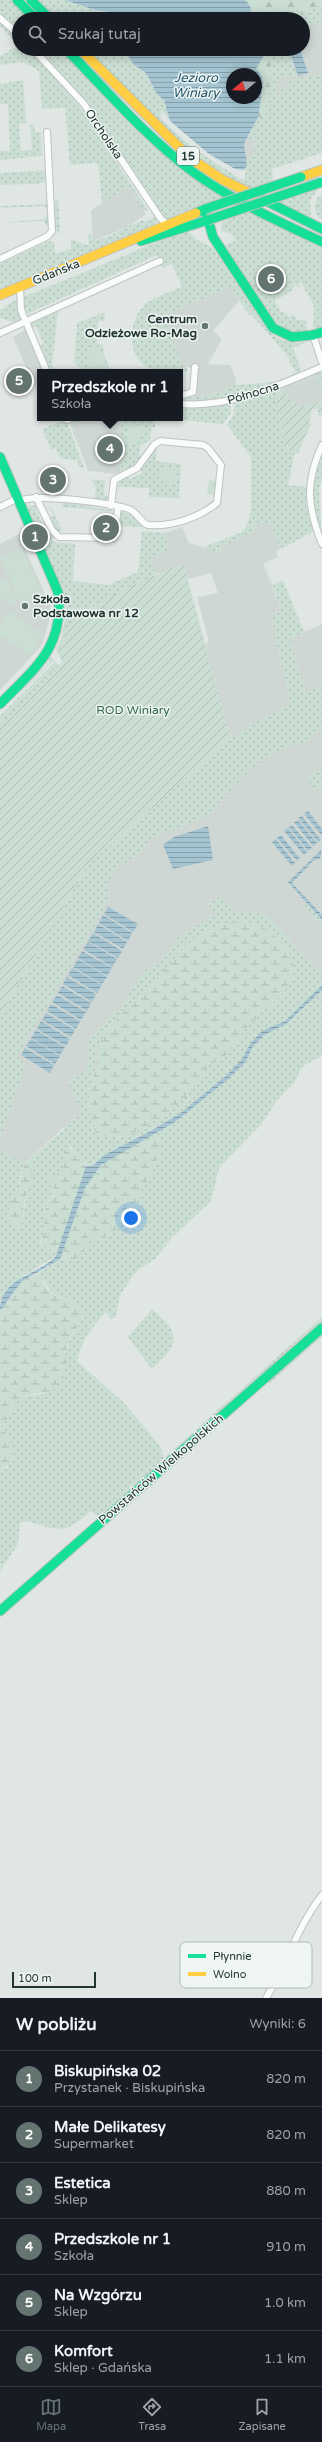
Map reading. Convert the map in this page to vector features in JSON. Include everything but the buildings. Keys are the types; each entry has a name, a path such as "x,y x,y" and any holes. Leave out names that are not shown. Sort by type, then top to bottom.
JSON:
{"street":[{"path":"17,0 29,12"},
{"path":"31,0 43,12"},
{"path":"0,18 12,29"},
{"name":"Orcholska","path":"39,56 84,104 161,219 167,224"},
{"name":"15","path":"73,56 152,136 190,169 239,201 322,242"},
{"name":"15","path":"87,56 173,143 200,165 236,187 322,229"},
{"path":"0,260 48,236 52,230 47,132"},
{"name":"Gdańska","path":"0,295 113,249 183,217 322,170"},
{"name":"Gdańska","path":"113,249 187,228 322,182"},
{"path":"205,209 208,220 217,235 218,242 273,328 292,337 317,333 322,362"},
{"path":"0,333 160,262"},
{"path":"20,287 19,303 46,369"},
{"path":"183,395 193,392 195,367"},
{"name":"Północna","path":"183,404 203,405 231,400 269,389 322,367"},
{"path":"0,507 18,499 36,496 130,509 148,526 162,526 208,510 217,503 221,465 208,448 203,445 160,442 154,445 137,468 114,480 111,506"},
{"path":"322,445 311,474 310,497 312,516 322,544"},
{"path":"0,457 58,592 60,622 49,652 0,704"},
{"path":"36,496 52,530 59,536 114,538 118,508"},
{"name":"Powstańców Wielkopolskich","path":"0,1611 322,1328"},
{"path":"294,1942 298,1932 322,1895"},
{"path":"266,1998 272,1988"}],"shaded area":[{"path":"322,4 322,153 266,115 271,56 310,56 310,12 304,12"},
{"path":"248,138 255,140 253,158 246,157 244,144"},
{"path":"129,186 146,214 128,227 93,241 91,210"},
{"path":"230,286 239,301 213,331 222,339 208,364 230,365 236,379 236,385 206,396 194,397 197,366 182,367 165,316"},
{"path":"26,329 45,369 37,369 37,391 13,337"},
{"path":"316,375 322,390 322,402 300,407 282,390"},
{"path":"79,421 124,421 152,423 150,440 140,446 140,462 133,467 116,474 88,471 73,425"},
{"path":"262,522 271,524 281,549 276,551 278,557 263,564 281,610 275,613 277,645 291,703 306,694 289,639 322,624 322,1036 160,1136 154,1129 63,1128 24,1164 0,1149 0,1138 13,1099 0,1016 88,865 232,737 226,724 205,644 209,642 197,597 218,593 211,573 188,579 184,565 157,574 149,558 165,544 167,540 165,533 182,527 189,543 223,554 220,547 254,532 252,525"},
{"name":"Szkoła Podstawowa nr 12","path":"21,533 24,539 23,545 45,594 48,593 50,597 51,615 42,645 0,690 0,544"}],"green space":[{"path":"0,0 11,0 22,12 12,12 12,25 0,14"},
{"path":"35,0 65,0 95,10 109,12 47,12"},
{"path":"245,0 322,0 322,4 304,12 251,12 250,6"},
{"path":"322,4 322,21 310,25 310,12 304,12"},
{"path":"0,22 12,33 12,39 0,26"},
{"path":"12,49 12,56 35,56 80,106 148,210 143,210 129,186 102,203 98,163 70,165 65,108 42,109 39,71 23,62 0,65 0,57"},
{"path":"43,56 66,56 89,80 224,198 182,212 182,215 168,220 164,219 86,103"},
{"path":"91,56 128,56 134,65 146,73 157,94 164,100 170,121 162,111 160,118 192,147 240,179 245,179 246,157 253,157 255,140 248,138 257,119 266,114 271,56 291,56 298,76 281,77 277,82 275,94 280,94 287,85 295,80 309,76 322,75 322,153 272,169 273,181 249,189 191,154"},
{"path":"264,56 271,56 266,115 257,119 260,104 262,104 262,68 257,68"},
{"path":"23,80 26,123 19,124 21,151 32,150 30,125 34,125 35,133 41,132 42,156 0,160 0,151 10,151 8,104 0,104 0,84"},
{"path":"49,170 50,180 36,184 0,185 0,173"},
{"path":"319,188 310,200 311,218 277,202"},
{"path":"322,194 322,220 318,217 314,207 317,198"},
{"path":"58,198 59,234 56,231 54,202"},
{"path":"50,204 46,210 45,206 0,208 0,206"},
{"path":"251,211 322,249 322,328 318,329 313,327 314,306 301,282 298,282 301,289 294,284 293,290 275,301 280,311 287,313 289,317 293,315 296,319 306,321 307,331 292,333 275,325 225,245 236,240 230,233 223,232 221,227 223,221"},
{"path":"45,216 49,217 49,224 45,225 45,221 0,223 45,219"},
{"path":"155,217 158,220 154,225 0,289 0,264 48,241 54,242 55,254 71,249 71,240 87,245 89,244 88,235 92,234 93,241 107,237 143,220 144,222"},
{"path":"187,230 197,240 213,248 269,332 288,342 298,343 310,341 293,348 301,370 291,378 277,385 226,399 183,402 183,398 206,396 236,385 275,382 296,373 286,354 251,314 249,315 230,286 165,316 182,366 197,366 187,367 187,372 183,372 183,369 151,369 140,362 135,355 132,337 133,328 140,311 146,304 154,299 182,287 172,264 163,268 157,255 27,314 23,297"},
{"path":"17,299 22,320 16,323 0,318 0,310"},
{"path":"58,311 52,365 54,369 49,369 39,346 44,344 36,326 32,328 31,324"},
{"path":"105,312 104,321 98,321 97,344 104,345 103,351 110,369 81,369 74,362 77,323"},
{"path":"99,346 109,369 89,369 90,360 92,358 88,351"},
{"path":"322,370 322,390 315,375 282,390 276,401 285,449 295,452 288,485 307,487 306,505 314,531 281,549 271,524 262,522 252,525 255,532 220,547 223,555 206,549 206,546 240,533 246,527 251,512 251,457 227,425 234,414 235,402 271,391"},
{"path":"25,381 25,388 11,395 8,389"},
{"path":"282,390 300,407 322,402 322,417 318,415 318,409 312,409 309,423 311,424 298,453 285,449 276,401"},
{"path":"230,402 231,413 223,424 183,420 183,406 203,407"},
{"path":"79,421 73,426 88,470 69,422"},
{"path":"113,421 155,421 155,427 151,428 150,440 140,446 140,462 133,467 118,473 122,422"},
{"path":"60,422 67,422 84,468 78,466 78,461 60,458 56,448 51,450 42,429"},
{"path":"128,425 143,426 141,438 136,444 126,442"},
{"path":"157,446 156,461 181,464 179,498 149,497 149,488 118,487 120,479 128,475 130,479 142,473 141,467"},
{"path":"322,453 322,479 319,489 322,538 313,505 313,485"},
{"path":"159,467 172,468 176,471 175,484 158,481"},
{"path":"91,479 105,481 104,495 109,496 105,502 94,501 96,488"},
{"path":"209,480 217,481 215,495 207,494"},
{"path":"67,503 111,510 61,507 62,504"},
{"path":"39,505 40,507 36,509 44,527 48,526 53,536 52,542 75,544 73,581 108,585 138,572 142,531 165,533 167,540 165,544 168,550 149,558 157,574 85,611 61,638 66,615 62,588 26,506"},
{"path":"44,506 51,507 63,532 55,530 50,517 53,515 50,508"},
{"path":"121,512 131,514 143,527 120,526"},
{"path":"21,548 43,594 21,605 0,558"},
{"path":"264,563 273,585 283,580 304,632 289,639 306,694 322,684 322,728 303,745 300,743 285,748 259,762 244,775 206,817 149,839 141,852 119,866 107,882 107,903 17,1056 26,1065 0,1138 0,1016 88,865 232,737 291,703 277,645 273,616 281,610"},
{"name":"ROD Winiary","path":"184,565 226,724 232,737 88,865 0,1016 0,721 9,719 62,662 56,649 65,634 91,609 122,591 171,568"},
{"path":"6,577 16,599 11,605 0,597 0,584"},
{"path":"9,611 43,635 29,656 0,635 0,624"},
{"path":"51,658 54,660 5,709 50,662 47,659"},
{"path":"55,662 59,665 9,719 0,721 0,716"},
{"path":"322,768 322,787 315,791 307,776"},
{"path":"222,896 228,904 238,912 267,916 320,972 322,970 322,985 285,1021 262,1031 250,1044 242,1059 227,1075 173,1118 106,1154 90,1167 81,1161 70,1146 64,1151 61,1173 54,1182 53,1192 46,1199 45,1232 39,1242 42,1249 58,1251 56,1256 21,1277 0,1301 0,1149 24,1164 19,1181 20,1191 15,1197 23,1222 33,1161 30,1159 82,1113 69,1085 71,1081 86,1071 89,1041 109,1017 121,1008 143,972 157,965 182,934 216,915 209,904","holes":["258,925 282,942 292,974 289,985 281,996 245,1029 227,1054 214,1061 205,1070 202,1079 164,1116 118,1138 87,1089 93,1076 98,1045 112,1026 150,987 184,947 200,934 220,927"]},
{"path":"307,904 322,920 322,927 304,908"},
{"path":"245,921 263,928 280,940 286,948 291,956 293,965 289,984 272,1005 251,1023 227,1054 207,1068 198,1084 164,1115 136,1131 122,1136 108,1137 96,1133 88,1107 87,1089 92,1082 96,1070 100,1040 108,1033 113,1023 160,976 167,965 196,938 220,925"},
{"path":"319,994 322,994 322,1056 305,1065 294,1083 276,1102 261,1125 219,1168 211,1201 171,1239 155,1259 138,1270 120,1295 116,1317 111,1319 106,1312 91,1329 85,1339 77,1361 125,1404 161,1447 164,1458 322,1317 322,1323 99,1518 91,1511 73,1525 60,1529 25,1521 20,1523 18,1544 0,1571 0,1472 8,1467 2,1425 17,1401 25,1397 44,1394 66,1351 69,1341 83,1317 78,1305 51,1292 40,1272 60,1259 63,1260 86,1249 88,1242 92,1238 102,1240 124,1223 133,1211 138,1195 154,1169 161,1152 160,1140 156,1133 175,1122 227,1080 246,1061 253,1046 264,1035 286,1024"},
{"path":"156,1133 160,1140 161,1151 154,1169 138,1195 133,1211 124,1223 102,1240 92,1238 80,1257 69,1260 60,1259 85,1188 101,1165"},
{"path":"68,1146 86,1166 85,1176 58,1251 42,1249 39,1247 44,1232 46,1199 53,1192 54,1187 49,1182 49,1178 60,1173 64,1151"},
{"path":"30,1159 34,1168 33,1175 24,1205 24,1221 19,1228 9,1224 7,1211 9,1203 18,1194 22,1171"},
{"path":"40,1272 47,1289 55,1295 76,1303 82,1311 82,1318 67,1345 65,1372 62,1382 51,1391 23,1397 16,1404 2,1425 11,1443 12,1453 10,1461 0,1472 0,1311 21,1282"},
{"path":"152,1309 168,1325 174,1339 168,1352 152,1369 128,1337"},
{"path":"322,1333 322,1337 270,1383 269,1380"}],"water":[{"path":"65,0 245,0 250,6 251,12 109,12 95,10"},
{"name":"Jezioro Winiary","path":"128,56 264,56 257,68 226,68 226,104 260,104 258,117 244,144 247,165 244,170 235,169 209,154 170,121 164,100 157,94 146,73 134,65"},
{"path":"291,56 302,56 308,73 298,76"},
{"path":"308,811 322,829 322,836 304,814"},
{"path":"302,816 321,840 318,842 298,818"},
{"path":"298,820 317,843 313,846 294,822"},
{"path":"292,825 312,848 308,851 289,827"},
{"path":"208,826 213,860 173,869 163,845 174,837"},
{"path":"288,828 307,852 304,855 284,831"},
{"path":"281,835 300,859 297,861 277,838"},
{"path":"276,839 295,863 292,866 272,842"},
{"path":"322,849 320,859 314,860 292,883 322,915 322,920 288,882"},
{"path":"108,907 138,924 133,932 104,914"},
{"path":"103,915 132,933 128,941 99,923"},
{"path":"98,924 127,942 123,949 94,932"},
{"path":"93,933 122,951 118,958 88,941"},
{"path":"88,942 117,959 112,967 83,949"},
{"path":"82,951 112,968 107,976 78,958"},
{"path":"78,959 107,977 102,984 73,967"},
{"path":"72,968 102,985 97,993 68,975"},
{"path":"67,977 96,994 92,1002 63,984"},
{"path":"322,985 322,990 286,1024 264,1035 253,1046 246,1061 227,1080 175,1122 101,1165 85,1188 60,1259 21,1282 0,1311 2,1300 6,1291 13,1284 40,1268 56,1256 86,1166 92,1166 106,1154 156,1128 182,1112 227,1075 242,1059 250,1044 262,1031 285,1021"},
{"path":"62,986 91,1003 87,1011 58,993"},
{"path":"57,995 86,1012 81,1020 52,1002"},
{"path":"51,1004 80,1021 76,1029 47,1011"},
{"path":"46,1013 75,1030 71,1037 42,1020"},
{"path":"41,1021 70,1039 66,1046 37,1029"},
{"path":"36,1030 65,1047 60,1055 31,1038"},
{"path":"31,1039 60,1056 55,1064 26,1046"},
{"path":"25,1048 54,1065 50,1073 21,1055"}],"traffic: fast":[{"path":"17,0 29,12"},
{"path":"31,0 43,12"},
{"path":"73,56 143,129 193,172 240,201 322,242"},
{"path":"205,209 301,177"},
{"path":"208,220 322,182"},
{"path":"254,195 322,229"},
{"path":"196,213 205,209 213,237 273,328 292,337 313,335"},
{"path":"141,241 208,220"},
{"path":"313,335 322,332"},
{"path":"0,457 58,592 59,611 57,628 45,655 25,679 0,704"},
{"path":"0,1611 322,1328"}],"traffic: slow":[{"path":"87,56 190,158 223,180 254,195"},
{"path":"301,177 322,170"},
{"path":"0,295 196,213"}],"place":[{"name":"Komfort","path":"271,279"},
{"name":"Centrum Odzieżowe Ro-Mag","path":"205,326"},
{"name":"Na Wzgórzu","path":"19,381"},
{"name":"Przedszkole nr 1","path":"110,449"},
{"name":"Estetica","path":"53,480"},
{"name":"Małe Delikatesy","path":"106,528"},
{"name":"Biskupińska 02","path":"35,537"},
{"name":"Szkoła Podstawowa nr 12","path":"25,606"}]}
